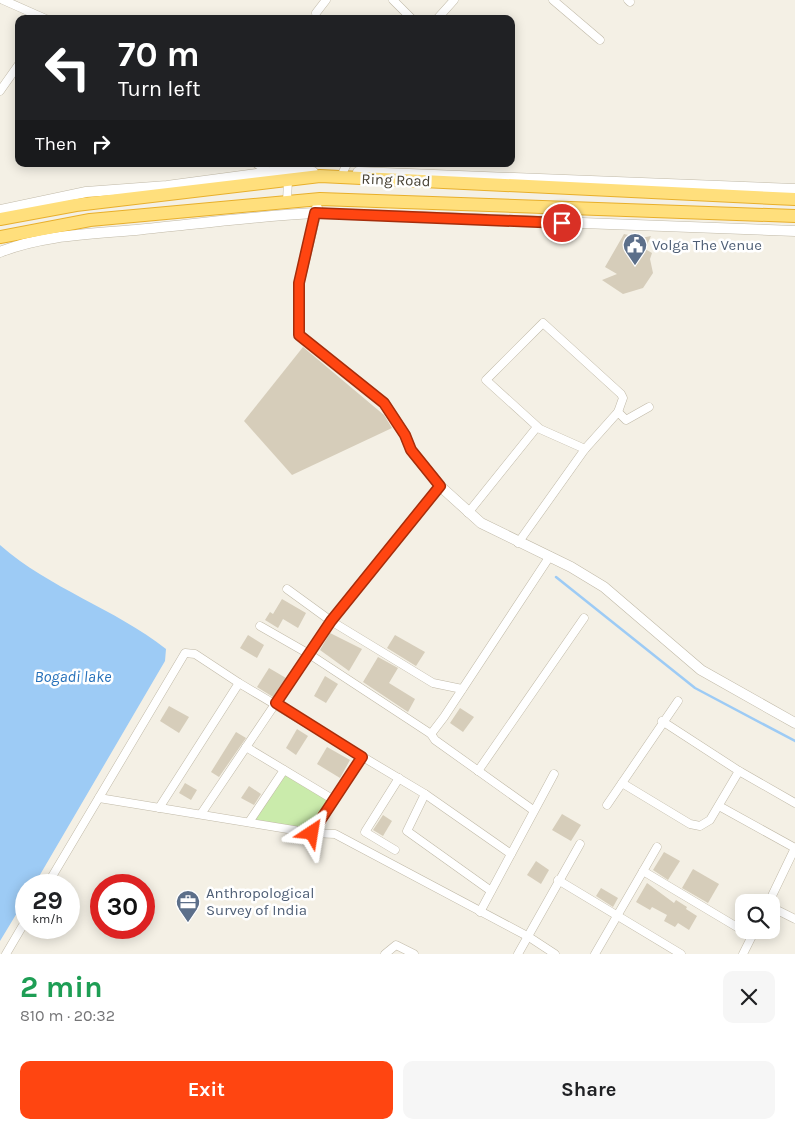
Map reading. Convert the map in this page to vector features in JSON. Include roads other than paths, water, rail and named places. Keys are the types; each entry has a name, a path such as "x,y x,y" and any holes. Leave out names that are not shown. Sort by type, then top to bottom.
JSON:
{"highway":[{"name":"Ring Road","path":"0,219 76,199 279,177 320,176 795,199"},
{"name":"Ring Road","path":"0,237 90,220 319,199 795,216"}],"street":[{"path":"3,0 37,15"},
{"path":"316,14 326,0"},
{"path":"393,0 408,15"},
{"path":"441,15 454,0"},
{"path":"553,0 600,40"},
{"path":"0,91 15,70"},
{"path":"262,167 279,177 345,168 795,189"},
{"path":"279,177 287,202"},
{"path":"0,210 76,199"},
{"path":"319,199 299,283 299,335 384,403 405,435 411,450 440,486 482,524 518,543 550,556 610,592 701,670 795,723"},
{"path":"0,252 14,246 57,238 315,213 795,231"},
{"path":"518,543 585,449 618,412 623,398 621,394 543,323 486,380 537,427 585,449"},
{"path":"618,412 626,420 649,407"},
{"path":"468,513 537,427"},
{"path":"201,814 331,621 440,486"},
{"path":"431,734 550,556"},
{"path":"287,589 331,621 433,683 462,689"},
{"path":"478,771 584,618"},
{"path":"260,626 309,654 431,734 435,740 533,810"},
{"path":"54,874 185,653 195,654 239,683 276,703 362,757 426,794 510,854"},
{"path":"159,808 239,683"},
{"path":"607,805 662,721 678,701"},
{"path":"662,721 739,771 795,803"},
{"path":"246,747 334,800"},
{"path":"312,833 362,757"},
{"path":"249,822 284,770"},
{"path":"622,783 690,824 700,826 710,820 739,771"},
{"path":"480,912 554,774"},
{"path":"395,850 365,832 399,778"},
{"path":"426,794 407,831 491,892"},
{"path":"100,798 312,833 335,834 529,937 555,954"},
{"path":"719,806 794,851 774,894"},
{"path":"518,954 580,844"},
{"path":"595,954 657,848"},
{"path":"643,872 735,923"},
{"path":"558,880 682,954"},
{"path":"780,912 795,919"},
{"path":"6,954 15,939"},
{"path":"743,954 751,939"},
{"path":"385,954 396,945 414,954"}],"water":[{"name":"Bogadi lake","path":"0,545 40,574 125,622 166,649 165,661 40,874 15,874 15,916 0,941"}],"waterway":[{"path":"556,577 695,688 795,741"}],"place":[{"name":"Volga The Venue","path":"635,266"},
{"name":"Anthropological Survey of India","path":"188,923"}]}
